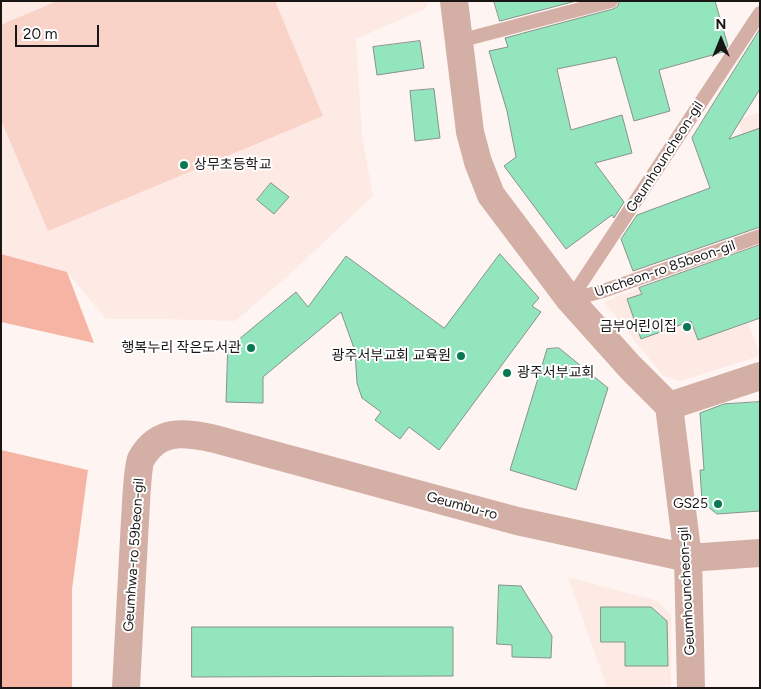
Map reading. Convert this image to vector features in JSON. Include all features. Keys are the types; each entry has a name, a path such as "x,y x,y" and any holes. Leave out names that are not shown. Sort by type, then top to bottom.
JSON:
{"street":[{"path":"454,1 470,132 478,162 491,195 570,300 630,367 669,406 760,376"},
{"name":"Geumhouncheon-gil","path":"669,406 688,558 692,688"},
{"name":"Geumbu-ro","path":"168,435 186,433 215,439 517,522 688,558 760,554"},
{"name":"Geumhwa-ro 59beon-gil","path":"126,688 140,460 152,446 168,435"}],"lane":[{"path":"459,41 611,1"},
{"name":"Geumhouncheon-gil","path":"570,300 760,14"},
{"name":"Uncheon-ro 85beon-gil","path":"570,300 603,291 760,236"}],"shaded area":[{"name":"상무초등학교","path":"1,1 429,2 425,9 356,39 362,135 373,196 288,276 235,321 106,319 67,272 1,254"},
{"path":"57,1 275,1 323,116 48,231 1,120 1,25"},
{"path":"760,112 760,180 737,120"},
{"path":"1,254 67,272 94,343 1,322"},
{"name":"금부어린이집","path":"721,257 760,356 680,381 663,376 604,302"},
{"path":"1,450 88,470 72,589 72,688 1,688"},
{"path":"568,577 658,601 671,614 671,688 607,688"}],"building":[{"path":"494,1 576,1 500,21"},
{"path":"620,1 715,1 728,46 723,52 659,70 670,111 634,121 616,57 557,69 571,130 622,115 632,153 595,163 624,202 614,218 612,215 566,249 504,166 516,157 507,111 489,51 508,47 505,38 613,9 617,7"},
{"path":"760,29 760,89 729,139 760,128 760,227 633,271 621,239 637,215 710,188 692,138"},
{"path":"420,41 424,68 377,75 373,47"},
{"path":"434,89 440,138 415,141 410,91"},
{"path":"271,183 289,197 274,214 257,200"},
{"path":"760,245 760,318 698,340 691,321 641,339 627,299 642,294 639,288"},
{"path":"500,254 539,298 532,306 541,312 439,450 409,427 400,439 375,420 381,412 362,398 357,383 355,351 341,312 263,377 263,403 226,402 228,340 238,340 296,292 308,307 346,256 444,328"},
{"path":"559,348 608,388 576,490 510,470 547,349"},
{"path":"760,402 760,511 717,514 702,502 700,470 704,470 700,413 724,404"},
{"path":"499,585 521,586 552,636 551,658 512,657 512,645 497,644"},
{"path":"601,607 651,607 667,621 668,666 625,666 625,642 601,642"},
{"path":"192,627 453,627 453,676 192,677"}],"place":[{"name":"상무초등학교","path":"184,165"},
{"name":"금부어린이집","path":"687,327"},
{"name":"행복누리 작은도서관","path":"251,348"},
{"name":"광주서부교회 교육원","path":"461,356"},
{"name":"광주서부교회","path":"507,373"},
{"name":"GS25","path":"718,504"}]}
